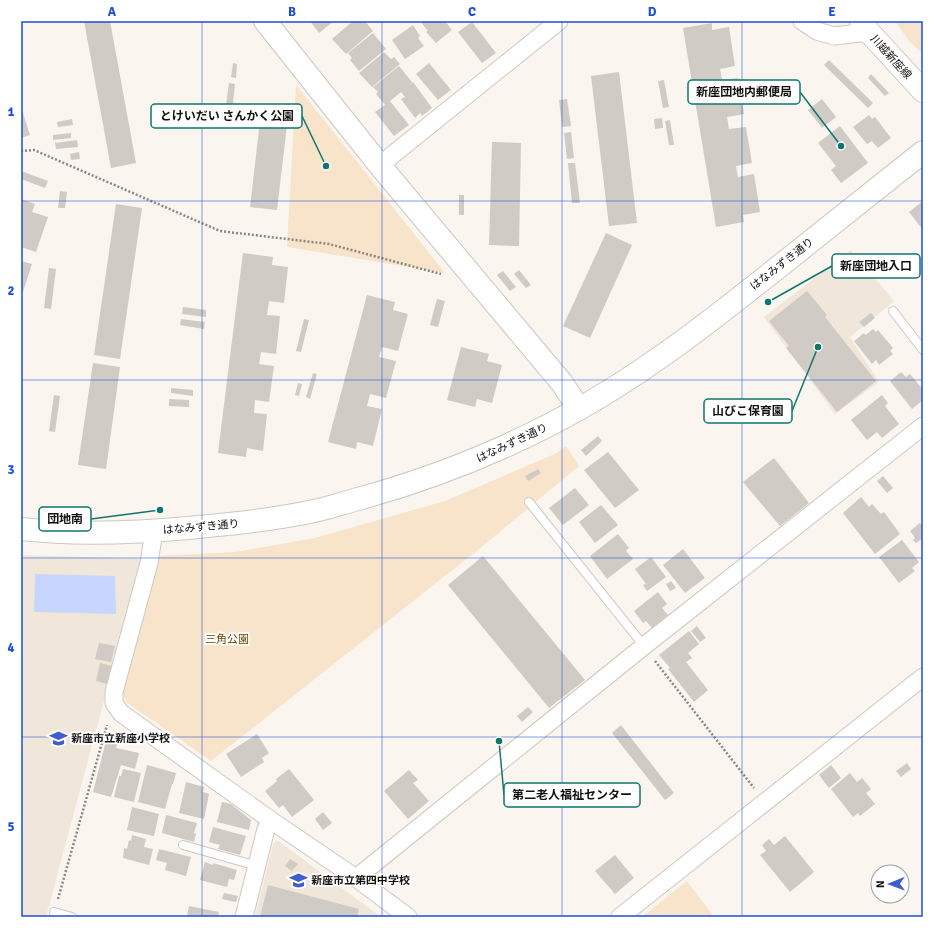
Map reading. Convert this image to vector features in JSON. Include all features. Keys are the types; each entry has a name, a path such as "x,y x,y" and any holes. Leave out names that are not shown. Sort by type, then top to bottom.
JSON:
{"street":[{"path":"381,167 391,156 559,21"},
{"path":"802,21 817,31 834,36 865,26"},
{"path":"268,22 381,167 562,383 578,410"},
{"name":"川越新座線","path":"865,26 923,91"},
{"name":"はなみずき通り","path":"21,529 90,532 154,531 242,523 314,511 394,489 454,469 504,448 553,424 658,360 706,325 923,152"},
{"path":"356,878 644,646 923,426"},
{"path":"154,531 149,563 114,692 114,703 121,713 272,821 356,878 408,917"},
{"path":"620,917 923,677"},
{"path":"244,917 266,829 272,821"}],"lane":[{"path":"893,312 923,350"},
{"path":"529,502 644,646"},
{"path":"183,846 256,866"},
{"path":"54,912 72,917"}],"path":[{"path":"21,151 34,150 220,231 329,244 447,275"},
{"path":"644,646 766,802"},
{"path":"54,912 114,703"}],"shaded area":[{"path":"851,250 894,301 850,337 879,382 835,414 764,317"},
{"name":"新座市立新座小学校","path":"21,555 142,559 46,917 21,917"},
{"name":"新座市立第四中学校","path":"277,840 381,917 255,917 273,844"}],"green space":[{"path":"895,21 923,21 923,54 910,42"},
{"path":"296,85 445,273 287,247"},
{"name":"三角公園","path":"566,446 579,466 479,549 211,761 126,702 122,693 156,556 236,552 315,538 445,501 557,453"},
{"path":"687,881 714,917 642,917"}],"water":[{"path":"35,574 115,576 116,614 34,612"}],"building":[{"path":"84,21 110,21 136,163 111,168"},
{"path":"310,21 334,21 319,33"},
{"path":"353,21 365,21 373,31 346,54 332,39"},
{"path":"420,21 445,21 452,30 436,43 426,32 428,31"},
{"path":"472,22 496,53 482,63 458,32"},
{"path":"712,23 712,30 729,27 735,66 720,69 722,80 738,78 744,114 727,117 729,129 746,127 752,163 736,166 738,177 754,174 760,212 743,215 744,222 716,227 683,28"},
{"path":"413,25 420,36 418,38 424,46 405,59 392,40"},
{"path":"373,33 386,49 359,71 350,60 352,58 348,53"},
{"path":"384,52 391,59 394,57 400,64 372,87 359,73"},
{"path":"829,60 873,103 868,108 824,65"},
{"path":"233,63 237,64 236,78 231,77"},
{"path":"429,63 451,90 438,100 416,74"},
{"path":"399,66 412,82 408,86 413,82 432,108 422,116 420,113 415,118 401,99 405,97 401,92 390,101 409,125 394,136 375,112 385,105 376,94 378,92 373,87"},
{"path":"619,72 637,223 609,226 591,76"},
{"path":"871,74 889,93 885,96 868,78"},
{"path":"664,80 669,107 663,108 658,81"},
{"path":"229,83 235,84 231,121 224,120"},
{"path":"567,99 571,126 562,127 559,100"},
{"path":"822,99 836,117 822,128 808,110"},
{"path":"262,104 289,108 277,210 250,207"},
{"path":"21,107 30,135 21,138"},
{"path":"869,115 872,119 875,117 891,138 878,148 872,141 867,144 853,127"},
{"path":"662,118 663,128 655,129 654,119"},
{"path":"72,119 73,125 58,127 57,122"},
{"path":"670,120 674,145 669,145 665,121"},
{"path":"840,126 868,163 841,183 831,170 836,166 818,143"},
{"path":"571,132 574,158 567,159 564,133"},
{"path":"71,133 71,138 53,140 53,135"},
{"path":"77,140 78,147 56,149 55,143"},
{"path":"492,142 521,143 519,246 489,245"},
{"path":"79,152 80,159 71,160 70,154"},
{"path":"568,163 575,163 580,203 572,203"},
{"path":"21,171 48,181 45,188 21,179"},
{"path":"60,191 67,192 65,208 58,208"},
{"path":"459,195 464,195 464,215 459,215"},
{"path":"21,199 35,204 32,212 48,217 36,252 21,247"},
{"path":"923,201 923,230 909,212"},
{"path":"116,204 142,208 120,359 94,355"},
{"path":"606,233 632,245 590,338 563,326"},
{"path":"243,253 273,257 272,265 288,267 284,303 269,301 267,315 280,316 276,354 261,352 259,364 274,366 269,402 255,400 254,413 267,414 263,451 247,448 246,457 218,453"},
{"path":"21,261 32,264 21,298"},
{"path":"49,268 56,269 51,309 44,308"},
{"path":"519,270 531,285 526,288 514,274"},
{"path":"503,271 516,287 510,291 497,275"},
{"path":"807,291 827,315 825,317 876,381 837,412 786,348 789,346 769,321"},
{"path":"367,295 395,302 393,310 408,314 398,351 382,347 379,357 396,361 386,398 370,394 367,406 382,409 373,446 357,442 356,449 328,442"},
{"path":"437,299 445,301 438,327 430,325"},
{"path":"183,307 206,310 206,317 182,314"},
{"path":"871,313 875,318 864,327 859,322"},
{"path":"181,319 205,322 204,329 180,325"},
{"path":"304,319 309,320 301,352 296,351"},
{"path":"873,329 876,332 878,330 893,348 890,351 893,354 879,365 876,360 872,364 854,341 864,333 866,335"},
{"path":"461,347 489,354 487,361 502,365 492,403 477,399 475,407 447,400"},
{"path":"93,363 120,367 106,469 78,465"},
{"path":"901,372 906,377 910,374 923,390 923,400 912,409 890,381"},
{"path":"313,373 317,374 310,399 306,397"},
{"path":"298,383 302,384 299,396 295,395"},
{"path":"171,388 193,390 193,396 171,393"},
{"path":"54,395 60,396 55,432 49,431"},
{"path":"882,395 888,403 885,406 899,424 882,438 877,432 867,440 851,420"},
{"path":"169,399 189,400 189,407 169,406"},
{"path":"598,436 602,441 586,456 581,450"},
{"path":"608,452 639,490 615,508 584,470"},
{"path":"774,458 809,503 780,526 743,482"},
{"path":"538,469 541,473 528,481 525,476"},
{"path":"883,476 893,488 887,493 877,481"},
{"path":"575,488 589,505 563,525 549,508"},
{"path":"861,497 869,507 872,504 881,514 884,512 900,534 875,554 843,513"},
{"path":"601,505 618,525 595,543 579,522"},
{"path":"920,523 923,527 923,538 916,543 913,540 915,538 910,531"},
{"path":"618,534 629,548 626,551 633,559 607,579 590,556"},
{"path":"902,540 919,562 912,568 915,571 899,583 879,557"},
{"path":"683,549 705,578 685,593 663,565"},
{"path":"483,556 585,680 549,708 448,585"},
{"path":"651,557 666,577 647,591 643,585 646,584 635,569"},
{"path":"671,581 676,588 670,591 666,584"},
{"path":"658,592 667,604 662,608 668,615 652,628 646,621 643,623 634,611"},
{"path":"697,626 706,638 700,642 691,631"},
{"path":"689,631 699,644 688,653 692,658 686,662 708,690 694,702 659,655"},
{"path":"99,643 115,646 111,662 95,659"},
{"path":"100,663 112,666 107,684 96,681"},
{"path":"528,707 533,712 522,722 517,716"},
{"path":"621,725 674,793 665,800 612,733"},
{"path":"257,734 269,753 262,758 264,762 241,777 226,754"},
{"path":"107,737 118,740 116,748 139,753 135,769 121,765 111,797 93,792"},
{"path":"907,763 911,769 901,777 896,771"},
{"path":"147,765 176,773 165,809 138,802"},
{"path":"831,765 841,778 829,788 819,775"},
{"path":"123,769 141,773 134,802 114,797 119,776 121,776"},
{"path":"289,769 314,800 292,817 283,805 279,808 265,791 277,781 276,779"},
{"path":"409,770 418,780 413,783 429,801 408,819 384,791"},
{"path":"850,773 857,782 862,778 871,789 866,793 875,804 860,816 858,813 853,817 831,789"},
{"path":"186,782 204,787 203,792 209,794 204,819 179,813"},
{"path":"222,802 231,804 251,820 249,830 217,822"},
{"path":"132,807 159,814 154,836 127,830"},
{"path":"323,812 332,823 323,830 315,819"},
{"path":"166,815 197,823 194,833 196,834 194,842 162,833"},
{"path":"213,827 246,836 240,855 218,849 220,845 209,842"},
{"path":"132,835 146,839 144,847 153,849 149,865 123,858 124,848 127,849"},
{"path":"785,836 814,872 790,892 760,855 766,851 762,845 769,839 774,845"},
{"path":"159,849 191,857 186,876 165,870 167,863 156,860"},
{"path":"615,855 634,878 615,894 595,871"},
{"path":"290,859 298,864 292,871 285,866"},
{"path":"205,862 237,870 234,880 229,879 227,887 200,880"},
{"path":"268,885 359,909 357,917 260,917"},
{"path":"224,893 238,896 236,902 222,899"},
{"path":"189,906 219,912 218,917 187,917"}],"place":[{"name":"新座団地内郵便局","path":"841,146"},
{"name":"とけいだい さんかく公園","path":"326,166"},
{"name":"新座団地入口","path":"768,302"},
{"name":"山びこ保育園","path":"818,347"},
{"name":"団地南","path":"160,510"},
{"name":"新座市立新座小学校","path":"58,738"},
{"name":"第二老人福祉センター","path":"499,741"},
{"name":"新座市立第四中学校","path":"298,880"}]}
